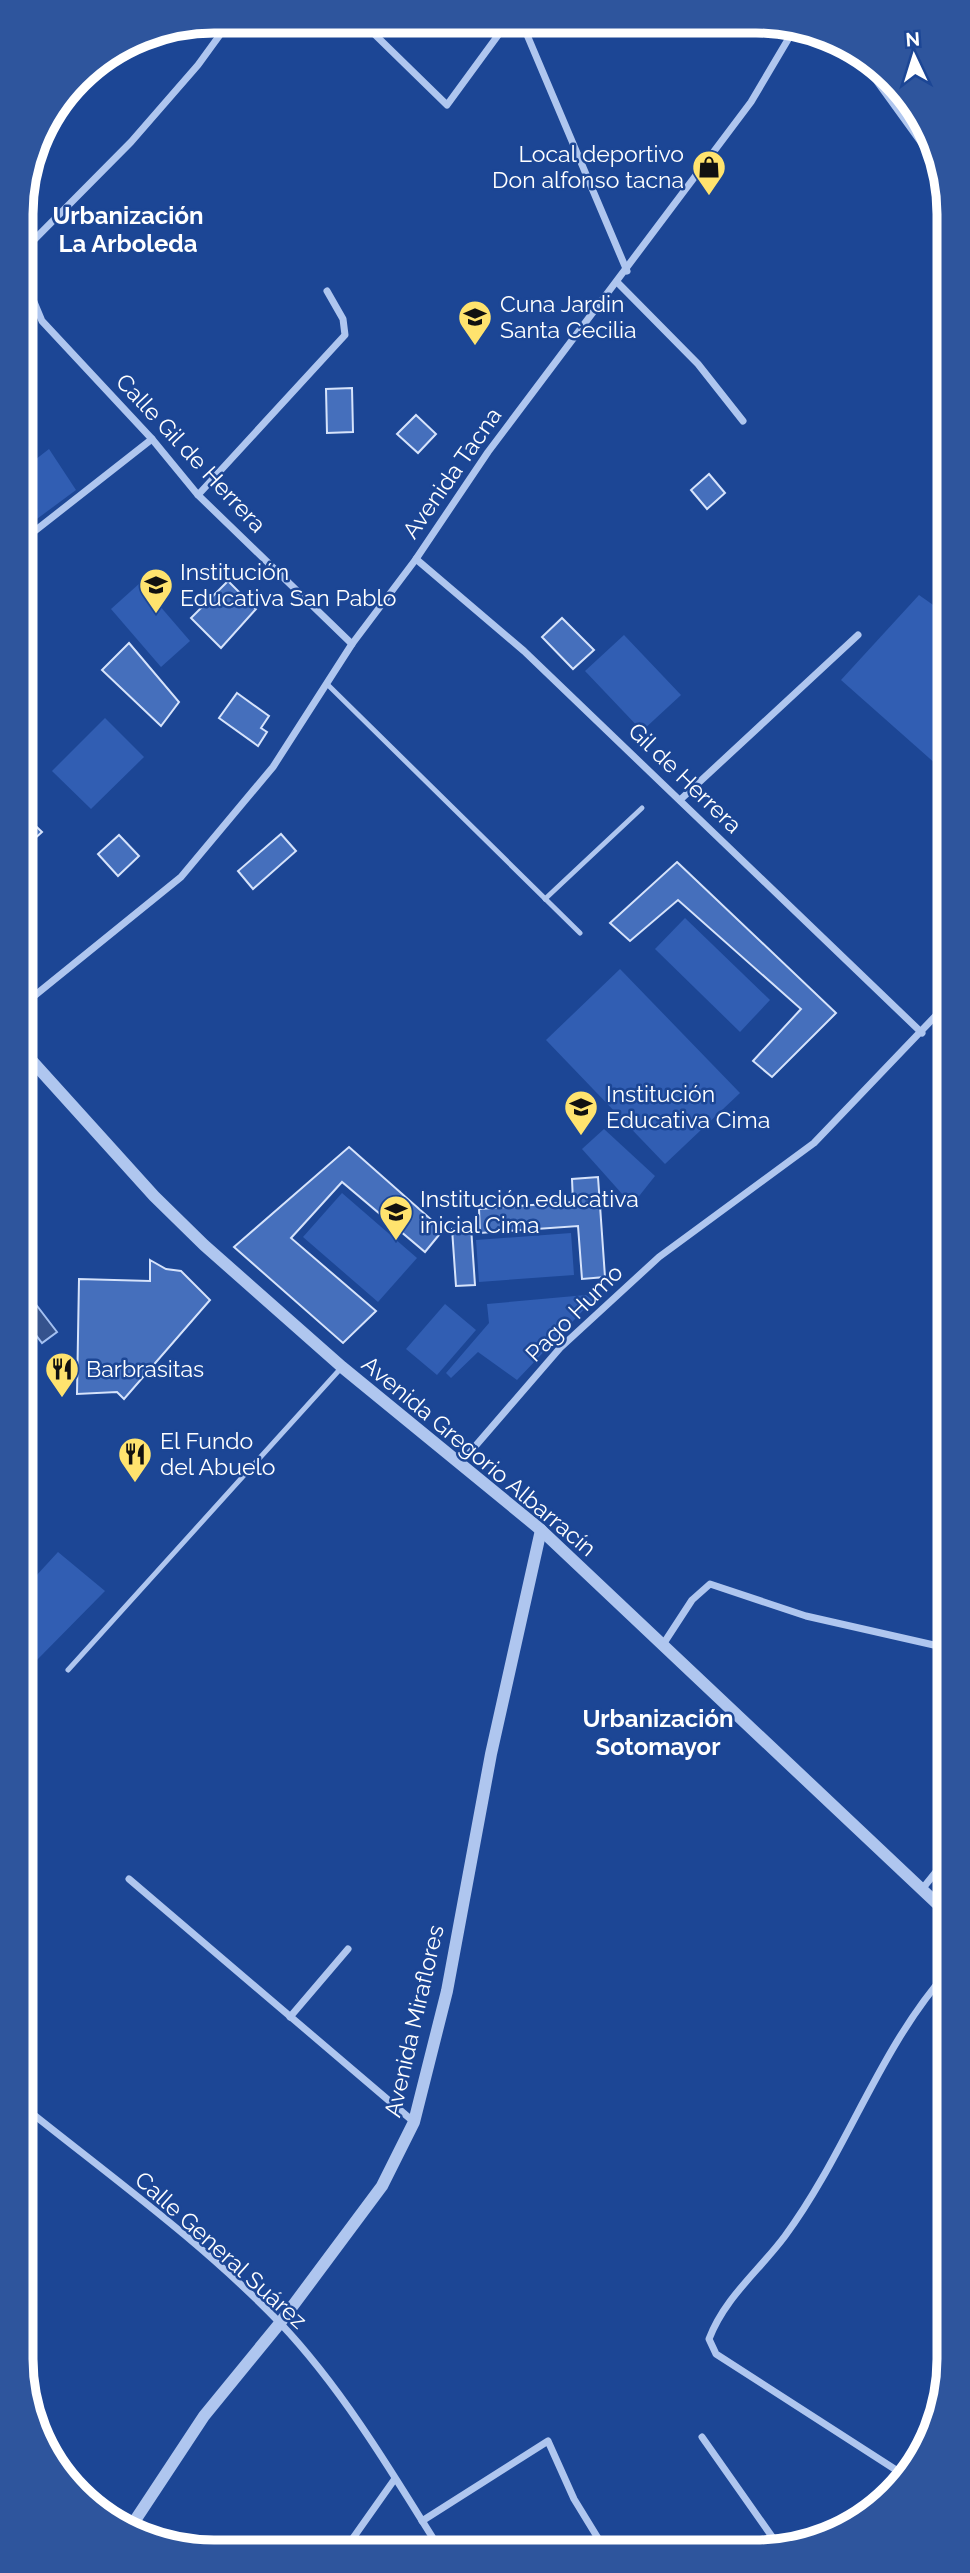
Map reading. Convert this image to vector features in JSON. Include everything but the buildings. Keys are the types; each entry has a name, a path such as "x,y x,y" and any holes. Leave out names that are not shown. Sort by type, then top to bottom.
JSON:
{"street":[{"path":"374,34 447,104 499,33"},
{"path":"526,33 627,271"},
{"path":"34,240 131,142 198,65 221,34"},
{"name":"Avenida Tacna","path":"34,996 181,877 273,767 352,643 416,559 488,452 627,271 751,102 790,37"},
{"path":"881,83 903,110"},
{"path":"618,282 698,364 743,421"},
{"path":"198,495 345,335 343,319 327,291"},
{"name":"Calle Gil de Herrera","path":"34,302 42,321 152,439 198,495 352,643"},
{"path":"34,532 152,439"},
{"name":"Gil de Herrera","path":"416,559 524,651 922,1033"},
{"path":"680,800 858,635"},
{"name":"Pago Humo","path":"458,1465 560,1348 668,1249 814,1143 937,1017"},
{"name":"Avenida Gregorio Albarracín","path":"34,1062 194,1235 342,1367 458,1465 541,1530 662,1647 936,1902"},
{"name":"Avenida Miraflores","path":"135,2521 204,2416 280,2323 382,2186 414,2122 447,1991 491,1754 541,1530"},
{"path":"662,1647 692,1600 710,1584 806,1616 936,1646"},
{"path":"923,1888 936,1872"},
{"path":"129,1880 414,2122"},
{"path":"290,2017 348,1949"},
{"path":"897,2471 716,2354 709,2339 716,2320 791,2225 918,2005 936,1984"},
{"name":"Calle General Suárez","path":"33,2114 177,2230 280,2323 340,2396 434,2540"},
{"path":"702,2437 773,2538"},
{"path":"422,2521 548,2441 573,2499 599,2540"},
{"path":"352,2540 394,2480"}],"lane":[{"path":"327,684 579,933"},
{"path":"544,899 642,808"},
{"path":"68,1670 342,1367"}],"shaded area":[{"path":"49,449 76,490 34,521 34,461"},
{"path":"140,583 190,641 161,667 111,609"},
{"path":"919,595 937,608 937,765 841,680"},
{"path":"624,635 681,695 642,731 585,671"},
{"path":"105,718 144,757 91,809 52,771"},
{"path":"685,918 770,1000 740,1032 655,949"},
{"path":"620,969 740,1093 665,1164 546,1040"},
{"path":"604,1129 655,1176 632,1205 582,1149"},
{"path":"342,1193 417,1258 378,1302 303,1237"},
{"path":"571,1233 574,1275 479,1282 476,1240"},
{"path":"586,1295 593,1300 517,1380 478,1352 451,1378 446,1373 489,1323 487,1304"},
{"path":"33,1301 57,1332 42,1343 33,1332"},
{"path":"445,1304 476,1330 437,1375 406,1349"},
{"path":"58,1552 105,1591 33,1664 33,1579"}],"place":[{"name":"Local deportivo Don alfonso tacna","path":"709,197"},
{"name":"Cuna Jardin Santa Cecilia","path":"475,347"},
{"name":"Institución Educativa San Pablo","path":"156,615"},
{"name":"Institución Educativa Cima","path":"581,1137"},
{"name":"Institución educativa inicial Cima","path":"396,1242"},
{"name":"Barbrasitas","path":"62,1399"},
{"name":"El Fundo del Abuelo","path":"135,1484"}],"district":[{"name":"Urbanización La Arboleda","path":"128,230"},
{"name":"Urbanización Sotomayor","path":"658,1733"}]}
